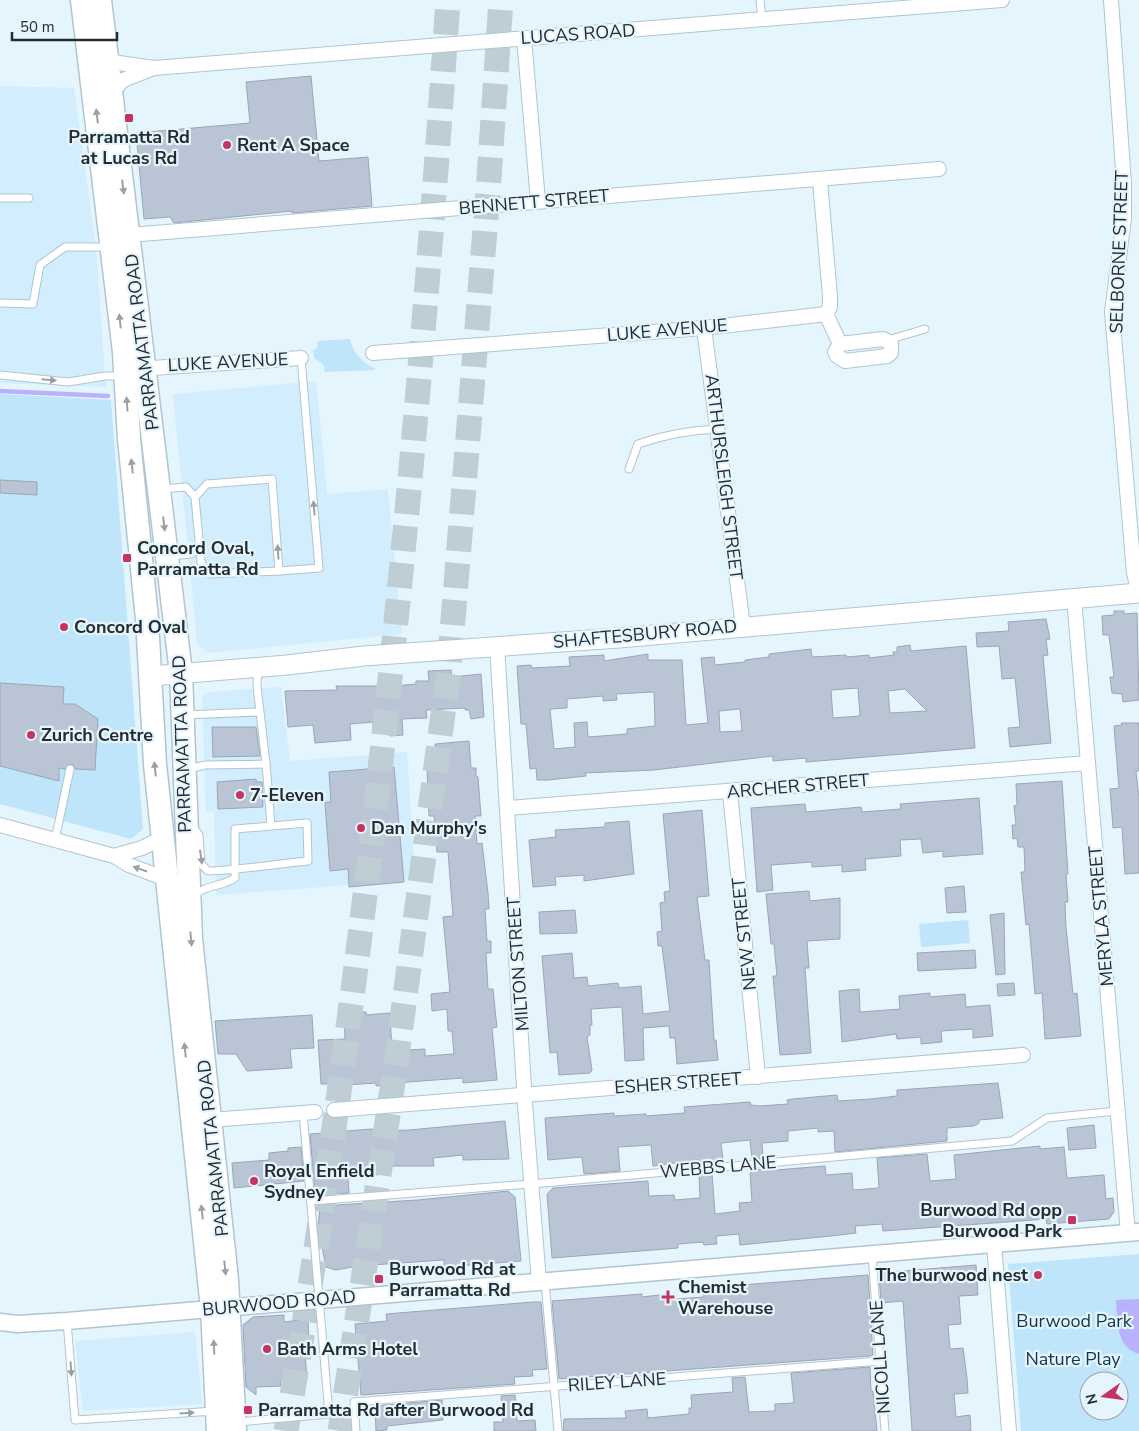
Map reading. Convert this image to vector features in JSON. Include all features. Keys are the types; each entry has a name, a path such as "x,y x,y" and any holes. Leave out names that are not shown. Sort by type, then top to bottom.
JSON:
{"highway":[{"name":"PARRAMATTA ROAD","path":"82,0 120,241"},
{"name":"PARRAMATTA ROAD","path":"100,0 112,92 120,241 132,371 135,492 151,676 155,764 166,879 220,1308"},
{"name":"PARRAMATTA ROAD","path":"132,371 160,489 181,673 189,901 210,1120 226,1424"},
{"path":"135,492 160,489"}],"main road":[{"name":"SHAFTESBURY ROAD","path":"151,676 364,656 1139,593"}],"street":[{"name":"LUCAS ROAD","path":"108,59 119,64 154,68 1002,0"},
{"name":"SELBORNE STREET","path":"1111,0 1124,183 1124,218 1112,312 1135,582 1139,593"},
{"path":"524,38 538,201"},
{"name":"LUCAS ROAD","path":"112,92 123,80 154,68"},
{"name":"BENNETT STREET","path":"120,241 538,201 820,181 939,170"},
{"path":"820,181 830,296 830,307 826,314 840,344 836,352 837,356 845,361 888,356 892,348 888,340"},
{"name":"LUKE AVENUE","path":"373,353 704,328 826,314"},
{"name":"ARTHURSLEIGH STREET","path":"704,328 743,626"},
{"name":"LUKE AVENUE","path":"132,371 301,358"},
{"name":"MERYLA STREET","path":"1074,598 1117,1111 1133,1233"},
{"name":"MILTON STREET","path":"497,646 531,1184 542,1282"},
{"name":"ARCHER STREET","path":"508,808 1088,763"},
{"name":"NEW STREET","path":"730,792 758,1077"},
{"path":"0,824 114,856 129,865 166,879"},
{"path":"114,856 142,848 162,838"},
{"name":"ESHER STREET","path":"334,1110 1023,1055"},
{"path":"210,1120 309,1112"},
{"name":"BURWOOD ROAD","path":"0,1328 18,1324 1133,1233"},
{"path":"994,1244 1009,1431"},
{"name":"BURWOOD ROAD","path":"0,1322 18,1324"}],"lane":[{"path":"760,0 762,20"},
{"path":"0,198 29,198"},
{"path":"0,303 33,304 40,265 66,247 120,241"},
{"path":"888,340 924,329"},
{"path":"160,489 186,487 195,497 201,562 210,574 320,568 301,358"},
{"path":"0,375 68,382 132,371"},
{"path":"629,469 638,444 658,437 693,430 718,429"},
{"path":"195,497 207,484 272,479 279,571"},
{"path":"168,556 191,554 200,547"},
{"path":"258,667 259,712 271,825"},
{"path":"183,715 259,712"},
{"path":"185,770 205,764 266,764"},
{"path":"55,840 70,769"},
{"path":"185,817 199,835 201,864 208,871 236,868 308,861 307,823 235,829 236,868 235,878 229,883 200,890 189,901"},
{"name":"WEBBS LANE","path":"312,1201 531,1184 1012,1141 1047,1118 1117,1111"},
{"path":"67,1321 75,1420 226,1424 329,1414 312,1201 309,1192 309,1112"},
{"name":"NICOLL LANE","path":"872,1254 885,1431"},
{"path":"542,1282 558,1431"},
{"name":"RILEY LANE","path":"356,1431 354,1402 880,1361"}],"shaded area":[{"path":"0,86 74,88 96,248 106,387 0,383"},
{"path":"316,381 327,494 388,489 402,634 208,653 197,643 173,394"},
{"path":"281,687 290,761 407,752 415,880 216,895 214,811 206,812 202,696 208,692"},
{"path":"1139,1299 1139,1354 1126,1345 1119,1332 1116,1300"},
{"path":"195,1332 202,1404 83,1411 75,1341"}],"green space":[{"path":"350,339 353,348 359,356 367,364 375,368 375,370 325,372 323,364 314,358 313,351 317,348 318,341"},
{"name":"Concord Oval","path":"0,394 111,400 143,829 131,839 0,804"},
{"path":"968,920 970,943 921,947 919,924"},
{"name":"Burwood Park","path":"1139,1254 1139,1431 1021,1431 1008,1264"}],"building":[{"name":"Rent A Space","path":"311,76 319,161 368,157 372,206 292,213 292,211 174,223 170,217 144,219 136,133 250,123 246,82"},
{"path":"0,480 37,482 37,495 0,493"},
{"path":"1114,611 1124,611 1124,614 1137,613 1139,700 1123,702 1122,694 1112,693 1110,677 1114,677 1109,635 1103,635 1102,616 1114,615"},
{"path":"1046,619 1050,639 1046,640 1048,655 1043,656 1051,743 1010,747 1008,728 1020,727 1015,678 1002,679 999,646 977,647 976,633 1009,631 1008,622"},
{"path":"910,645 911,651 966,646 975,748 806,762 806,758 773,761 773,756 654,770 585,773 586,776 548,780 537,780 536,768 530,769 526,724 521,724 517,666 531,665 532,668 570,666 569,657 604,655 604,661 648,654 648,660 682,660 686,725 708,723 701,658 714,657 715,665 745,662 745,660 769,657 769,654 811,649 812,657 869,655 869,658 894,655 893,652 897,652 897,647","holes":["858,688 860,716 833,718 831,690","905,689 927,711 890,713 888,691","654,692 655,726 627,729 627,734 588,737 587,722 574,723 575,747 554,749 550,709 567,708 567,699 603,696 603,701 617,700 616,694","740,709 742,731 720,732 719,711"]},
{"path":"451,670 452,677 481,674 484,717 471,719 469,710 465,710 465,708 426,710 427,718 402,719 403,735 390,736 389,729 386,729 386,727 373,728 373,722 350,724 351,740 315,743 313,725 288,727 285,691 337,690 336,686 382,686 382,682 395,681 395,686 416,684 416,681 429,681 428,671"},
{"name":"Zurich Centre","path":"0,683 64,687 63,704 75,704 98,719 95,770 75,769 73,765 69,764 65,769 59,768 59,781 0,766"},
{"path":"1121,723 1139,723 1139,770 1136,772 1139,798 1139,873 1125,874 1122,827 1113,828 1110,789 1119,788 1114,726 1122,725"},
{"name":"7-Eleven","path":"212,727 256,727 260,756 213,757"},
{"path":"469,741 471,768 476,768 476,776 478,777 481,816 475,816 477,844 482,843 488,893 489,909 485,909 487,941 491,941 491,953 486,953 488,989 493,989 497,1027 492,1028 497,1080 463,1083 463,1078 376,1086 376,1083 331,1086 331,1084 321,1084 318,1040 345,1039 344,1013 366,1012 366,1015 390,1013 392,1051 425,1049 425,1056 454,1054 452,1031 448,1031 447,1009 432,1011 431,994 450,992 443,917 453,916 448,852 437,852 434,816 429,816 427,769 437,768 435,744"},
{"name":"Dan Murphy's","path":"394,767 404,882 349,887 348,869 330,871 325,802 331,802 329,772"},
{"name":"7-Eleven","path":"256,779 256,782 262,782 263,807 218,809 217,782"},
{"path":"1062,781 1068,874 1066,874 1068,902 1065,902 1066,927 1073,994 1077,993 1081,1036 1045,1039 1042,993 1035,994 1029,924 1026,925 1021,872 1025,872 1024,847 1018,847 1017,838 1013,839 1012,825 1016,825 1014,806 1017,805 1016,784"},
{"path":"979,798 983,854 943,857 943,851 923,853 921,839 900,840 901,856 865,859 866,870 842,872 842,865 812,867 812,862 771,865 773,890 757,892 751,808 805,804 806,812 861,807 862,812 901,809 900,804"},
{"path":"702,810 709,896 697,897 705,960 709,960 714,1040 716,1040 718,1060 677,1064 675,1038 670,1038 669,1026 643,1028 644,1060 625,1061 622,1007 591,1009 592,1025 590,1025 590,1035 587,1037 592,1070 590,1073 559,1075 557,1052 550,1053 542,956 572,953 574,978 587,977 588,986 618,983 619,988 641,986 643,1014 670,1011 662,946 658,946 657,932 662,931 660,903 665,902 664,892 670,891 663,814"},
{"path":"629,821 634,874 584,881 584,875 555,877 556,885 533,887 529,840 556,837 555,830 605,827 605,823"},
{"path":"964,886 966,912 947,913 945,888"},
{"path":"809,891 810,901 840,898 840,939 807,941 809,968 805,968 811,1053 780,1055 773,976 777,976 774,944 771,944 766,894"},
{"path":"575,910 577,933 540,934 539,912"},
{"path":"1004,913 1005,974 996,975 990,915"},
{"path":"975,950 976,968 918,971 917,953"},
{"path":"1014,983 1015,995 998,996 997,984"},
{"path":"859,989 860,1012 900,1009 899,996 930,993 930,997 965,994 966,1007 990,1005 993,1036 973,1038 973,1029 941,1031 942,1042 921,1044 921,1037 897,1039 896,1034 842,1042 839,991"},
{"path":"312,1015 314,1048 290,1049 292,1068 247,1071 236,1054 218,1054 215,1021"},
{"path":"998,1083 1003,1118 979,1120 979,1123 974,1126 947,1128 947,1141 835,1152 834,1131 818,1132 818,1128 788,1131 788,1141 762,1143 763,1158 752,1159 750,1140 721,1143 723,1160 698,1164 698,1160 653,1166 651,1145 618,1147 620,1171 584,1174 582,1157 548,1160 545,1118 614,1113 614,1116 646,1114 646,1116 685,1113 684,1107 750,1102 751,1105 759,1106 788,1104 787,1100 792,1099 837,1095 838,1101 871,1099 897,1096 897,1090"},
{"path":"505,1121 509,1159 463,1160 463,1155 433,1158 434,1166 383,1166 384,1174 348,1178 349,1193 315,1194 310,1134 371,1129 380,1131 409,1130"},
{"path":"1094,1125 1096,1148 1069,1150 1067,1128"},
{"path":"1040,1146 1040,1149 1064,1147 1067,1178 1104,1175 1106,1199 1113,1198 1114,1212 1109,1219 1047,1224 1046,1219 883,1231 882,1224 855,1226 856,1233 740,1245 739,1234 716,1236 717,1244 704,1245 703,1242 678,1244 678,1248 552,1258 547,1194 553,1188 648,1181 649,1196 674,1195 675,1200 700,1198 699,1174 712,1173 715,1214 740,1211 739,1203 752,1202 750,1173 752,1170 764,1169 764,1171 825,1166 826,1175 852,1173 853,1190 879,1188 877,1158 927,1154 930,1181 956,1179 954,1155"},
{"path":"301,1147 304,1181 234,1188 232,1163 269,1160 269,1153 288,1151 288,1148"},
{"path":"508,1191 515,1197 521,1261 444,1267 444,1260 357,1266 336,1270 326,1267 318,1227 320,1206 418,1200"},
{"path":"976,1265 978,1295 959,1296 961,1324 948,1325 950,1349 963,1348 967,1378 968,1393 954,1394 956,1417 970,1415 971,1431 912,1431 903,1301 881,1303 879,1273"},
{"path":"868,1275 873,1355 559,1379 552,1301 642,1294 642,1297 675,1295 675,1299 704,1297 703,1288"},
{"path":"541,1302 547,1369 532,1370 533,1376 514,1377 515,1384 361,1395 355,1324 387,1321 386,1314"},
{"path":"284,1315 284,1322 308,1319 309,1342 304,1342 307,1379 280,1381 281,1386 256,1387 256,1395 246,1387 243,1325 253,1317"},
{"path":"870,1367 871,1391 873,1391 877,1431 563,1431 564,1419 626,1418 625,1411 647,1409 648,1418 689,1414 689,1408 692,1408 691,1395 733,1392 732,1378 745,1377 749,1412 775,1411 775,1404 794,1403 791,1373"},
{"path":"515,1395 517,1421 535,1420 536,1431 494,1431 494,1422 503,1422 501,1396"},
{"path":"442,1400 443,1420 387,1426 387,1430 376,1431 375,1406"}],"waterway":[{"path":"0,391 108,396"}],"tunnel":[{"path":"286,1431 341,1075 365,897 386,718 421,359 448,0"},
{"path":"340,1431 397,1056 449,669 488,193 501,0"}],"place":[{"name":"Parramatta Rd at Lucas Rd","path":"129,118"},
{"name":"Rent A Space","path":"227,145"},
{"name":"Concord Oval, Parramatta Rd","path":"127,558"},
{"name":"Concord Oval","path":"64,627"},
{"name":"Zurich Centre","path":"31,735"},
{"name":"7-Eleven","path":"240,795"},
{"name":"Dan Murphy's","path":"361,828"},
{"name":"Royal Enfield Sydney","path":"254,1181"},
{"name":"Burwood Rd opp Burwood Park","path":"1072,1220"},
{"name":"The burwood nest","path":"1038,1275"},
{"name":"Burwood Rd at Parramatta Rd","path":"379,1279"},
{"name":"Chemist Warehouse","path":"668,1297"},
{"name":"Bath Arms Hotel","path":"267,1349"},
{"name":"Parramatta Rd after Burwood Rd","path":"248,1410"}],"park label":[{"name":"Nature Play","path":"1073,1359"}]}
